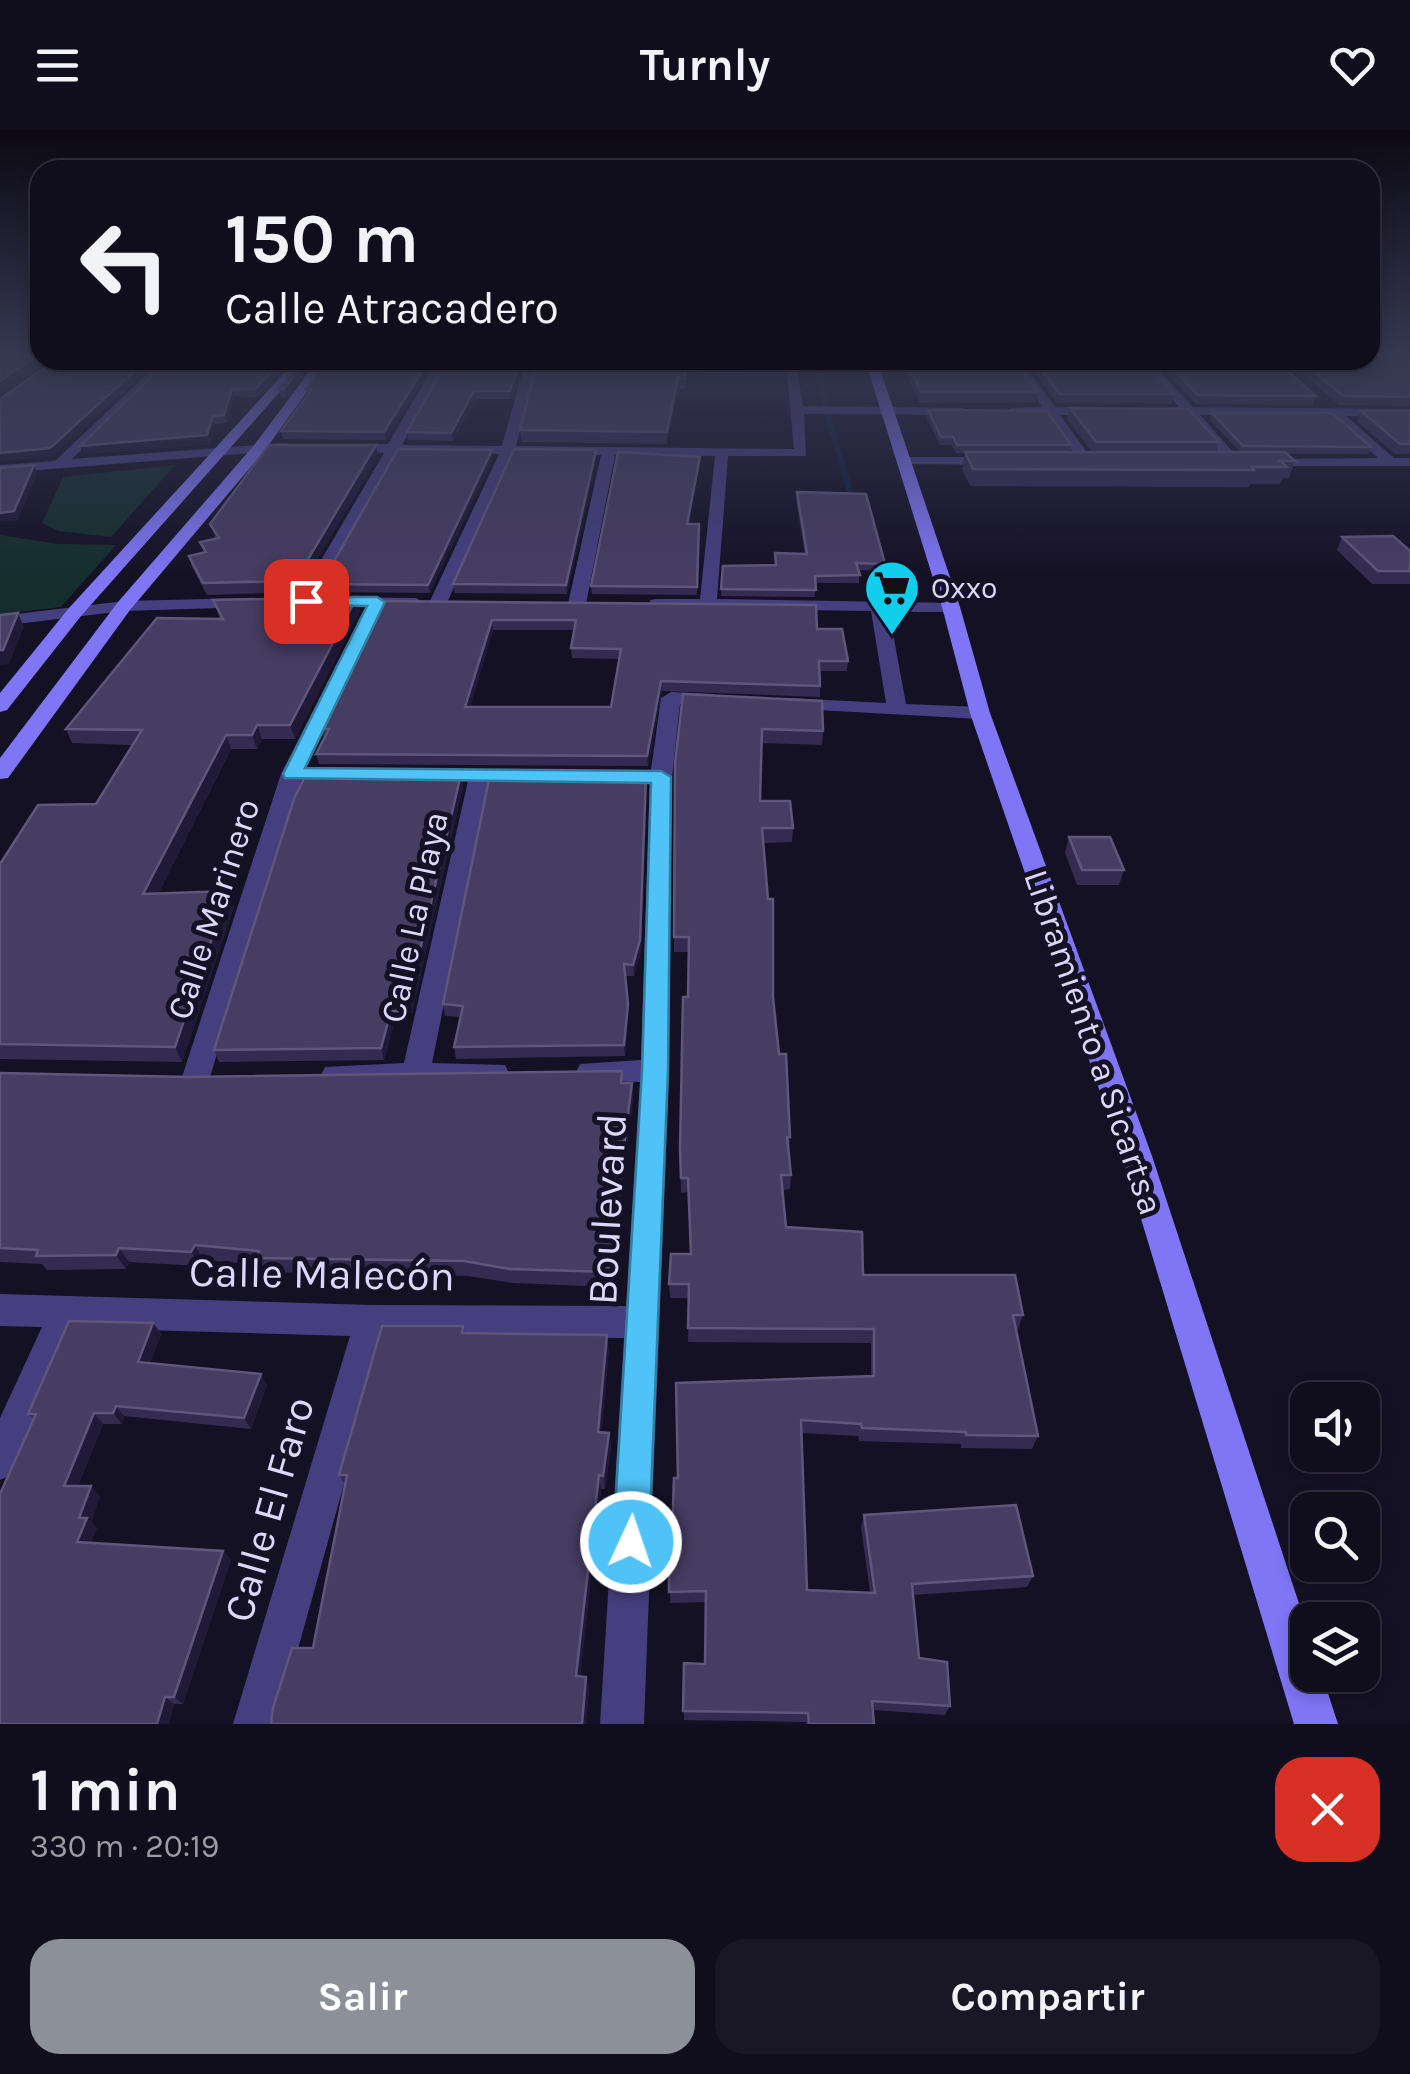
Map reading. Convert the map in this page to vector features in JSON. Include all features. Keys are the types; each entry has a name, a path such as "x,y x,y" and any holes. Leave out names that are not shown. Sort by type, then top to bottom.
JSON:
{"street":[{"path":"59,464 96,429"},
{"path":"0,706 76,612 240,429"},
{"path":"0,773 124,606 273,429"},
{"path":"288,602 404,429"},
{"path":"438,603 508,449 513,429"},
{"path":"337,448 801,452 799,429"},
{"name":"Libramiento a Sicartsa","path":"891,429 951,607 980,714 1137,1156 1316,1724"},
{"path":"1063,429 1087,462"},
{"path":"1207,429 1235,462"},
{"path":"1354,429 1391,462"},
{"path":"0,470 222,449 298,447"},
{"path":"557,604 586,604 610,450"},
{"path":"708,604 722,452"},
{"path":"902,461 1013,462"},
{"path":"1068,462 1106,462"},
{"path":"1216,462 1410,462"},
{"name":"Calle Marinero","path":"197,1077 302,774 377,602"},
{"path":"0,621 124,606 458,603"},
{"path":"633,604 951,607"},
{"path":"879,605 898,710"},
{"name":"Boulevard","path":"622,1724 655,1071 652,777 670,698 727,701"},
{"path":"765,703 980,714"},
{"path":"405,774 552,776"},
{"name":"Calle La Playa","path":"416,1073 480,775"},
{"path":"556,1072 655,1071"},
{"path":"316,1075 516,1072"},
{"name":"Calle Malecón","path":"0,1310 372,1321 643,1322"},
{"path":"0,1461 66,1312"},
{"name":"Calle El Faro","path":"255,1724 372,1321"}],"green space":[{"path":"175,465 111,537 59,531 42,523 63,477"},
{"path":"0,535 58,544 116,545 61,607 0,614"}],"building":[{"path":"0,429 71,429 50,448 0,453"},
{"path":"97,429 209,429 207,435 80,446"},
{"path":"282,429 386,429 384,432"},
{"path":"408,429 453,429 451,433 407,432"},
{"path":"520,429 668,429 667,432"},
{"path":"937,429 1060,429 1071,445 957,445 953,437 941,437"},
{"path":"1086,429 1207,429 1219,442 1096,442"},
{"path":"1227,429 1351,429 1371,447 1243,446"},
{"path":"1383,429 1410,429 1410,444 1400,444"},
{"path":"269,445 376,445 295,581 203,583 189,556 206,552 200,542 219,538 210,524"},
{"path":"398,449 492,450 428,585 321,584"},
{"path":"514,449 596,450 566,585 453,584"},
{"path":"618,452 700,457 687,524 699,524 697,587 591,586"},
{"path":"965,452 1285,452 1295,461 1280,461 1287,467 1252,467 1254,470 973,469"},
{"path":"34,465 14,511 0,513 0,468"},
{"path":"797,492 866,494 885,564 856,563 860,575 815,576 816,590 721,589 723,566 776,565 775,553 807,554"},
{"path":"1393,536 1410,551 1410,571 1378,571 1342,537"},
{"path":"357,597 290,725 257,725 252,735 226,735 143,894 228,891 175,1047 0,1044 0,864 38,805 96,804 142,730 66,729 157,618 223,619 213,600"},
{"path":"383,601 816,605 817,629 842,629 848,661 819,661 820,686 661,681 647,756 316,754 329,729 321,729","holes":["492,620 576,620 571,648 621,649 611,707 465,707"]},
{"path":"18,613 3,650 0,650 0,615"},
{"path":"683,694 822,701 823,731 762,729 760,801 790,801 793,828 762,828 768,899 773,899 773,997 779,1054 786,1054 791,1175 781,1175 786,1227 862,1232 863,1275 1015,1275 1023,1315 1013,1315 1038,1436 862,1428 861,1424 801,1420 807,1590 875,1593 864,1515 1016,1505 1033,1576 912,1584 919,1658 947,1662 950,1706 872,1701 874,1724 809,1724 808,1713 683,1711 684,1663 705,1664 706,1591 669,1592 669,1534 674,1478 678,1478 676,1383 874,1376 874,1329 688,1328 689,1284 669,1284 671,1254 691,1254 688,1178 681,1178 680,1149 683,997 688,997 689,937 674,937 675,763"},
{"path":"307,772 461,774 408,1001 400,1000 398,1011 391,1011 381,1048 214,1050 294,799"},
{"path":"490,775 646,776 640,940 633,965 624,964 628,1004 624,1045 454,1047 463,1006 443,1004"},
{"path":"1069,837 1110,837 1124,870 1082,870"},
{"path":"622,1071 621,1083 632,1083 608,1272 510,1269 464,1261 256,1258 259,1251 195,1245 191,1252 119,1248 116,1255 36,1256 38,1250 0,1248 0,1073 189,1077"},
{"path":"69,1321 153,1323 138,1362 261,1374 244,1418 116,1406 113,1413 94,1413 64,1486 91,1486 79,1518 87,1518 77,1542 223,1551 174,1697 165,1697 157,1724 0,1724 0,1494 36,1414 28,1414"},
{"path":"382,1326 463,1326 462,1333 607,1335 598,1432 609,1433 603,1476 599,1475 576,1676 586,1677 582,1724 271,1724 292,1648 313,1648 347,1475 339,1475"}],"waterway":[{"path":"832,429 851,496"}],"place":[{"name":"Oxxo","path":"892,637"}],"route":[{"path":"306,601 377,602 292,774 661,777 655,1071 631,1542"}]}
